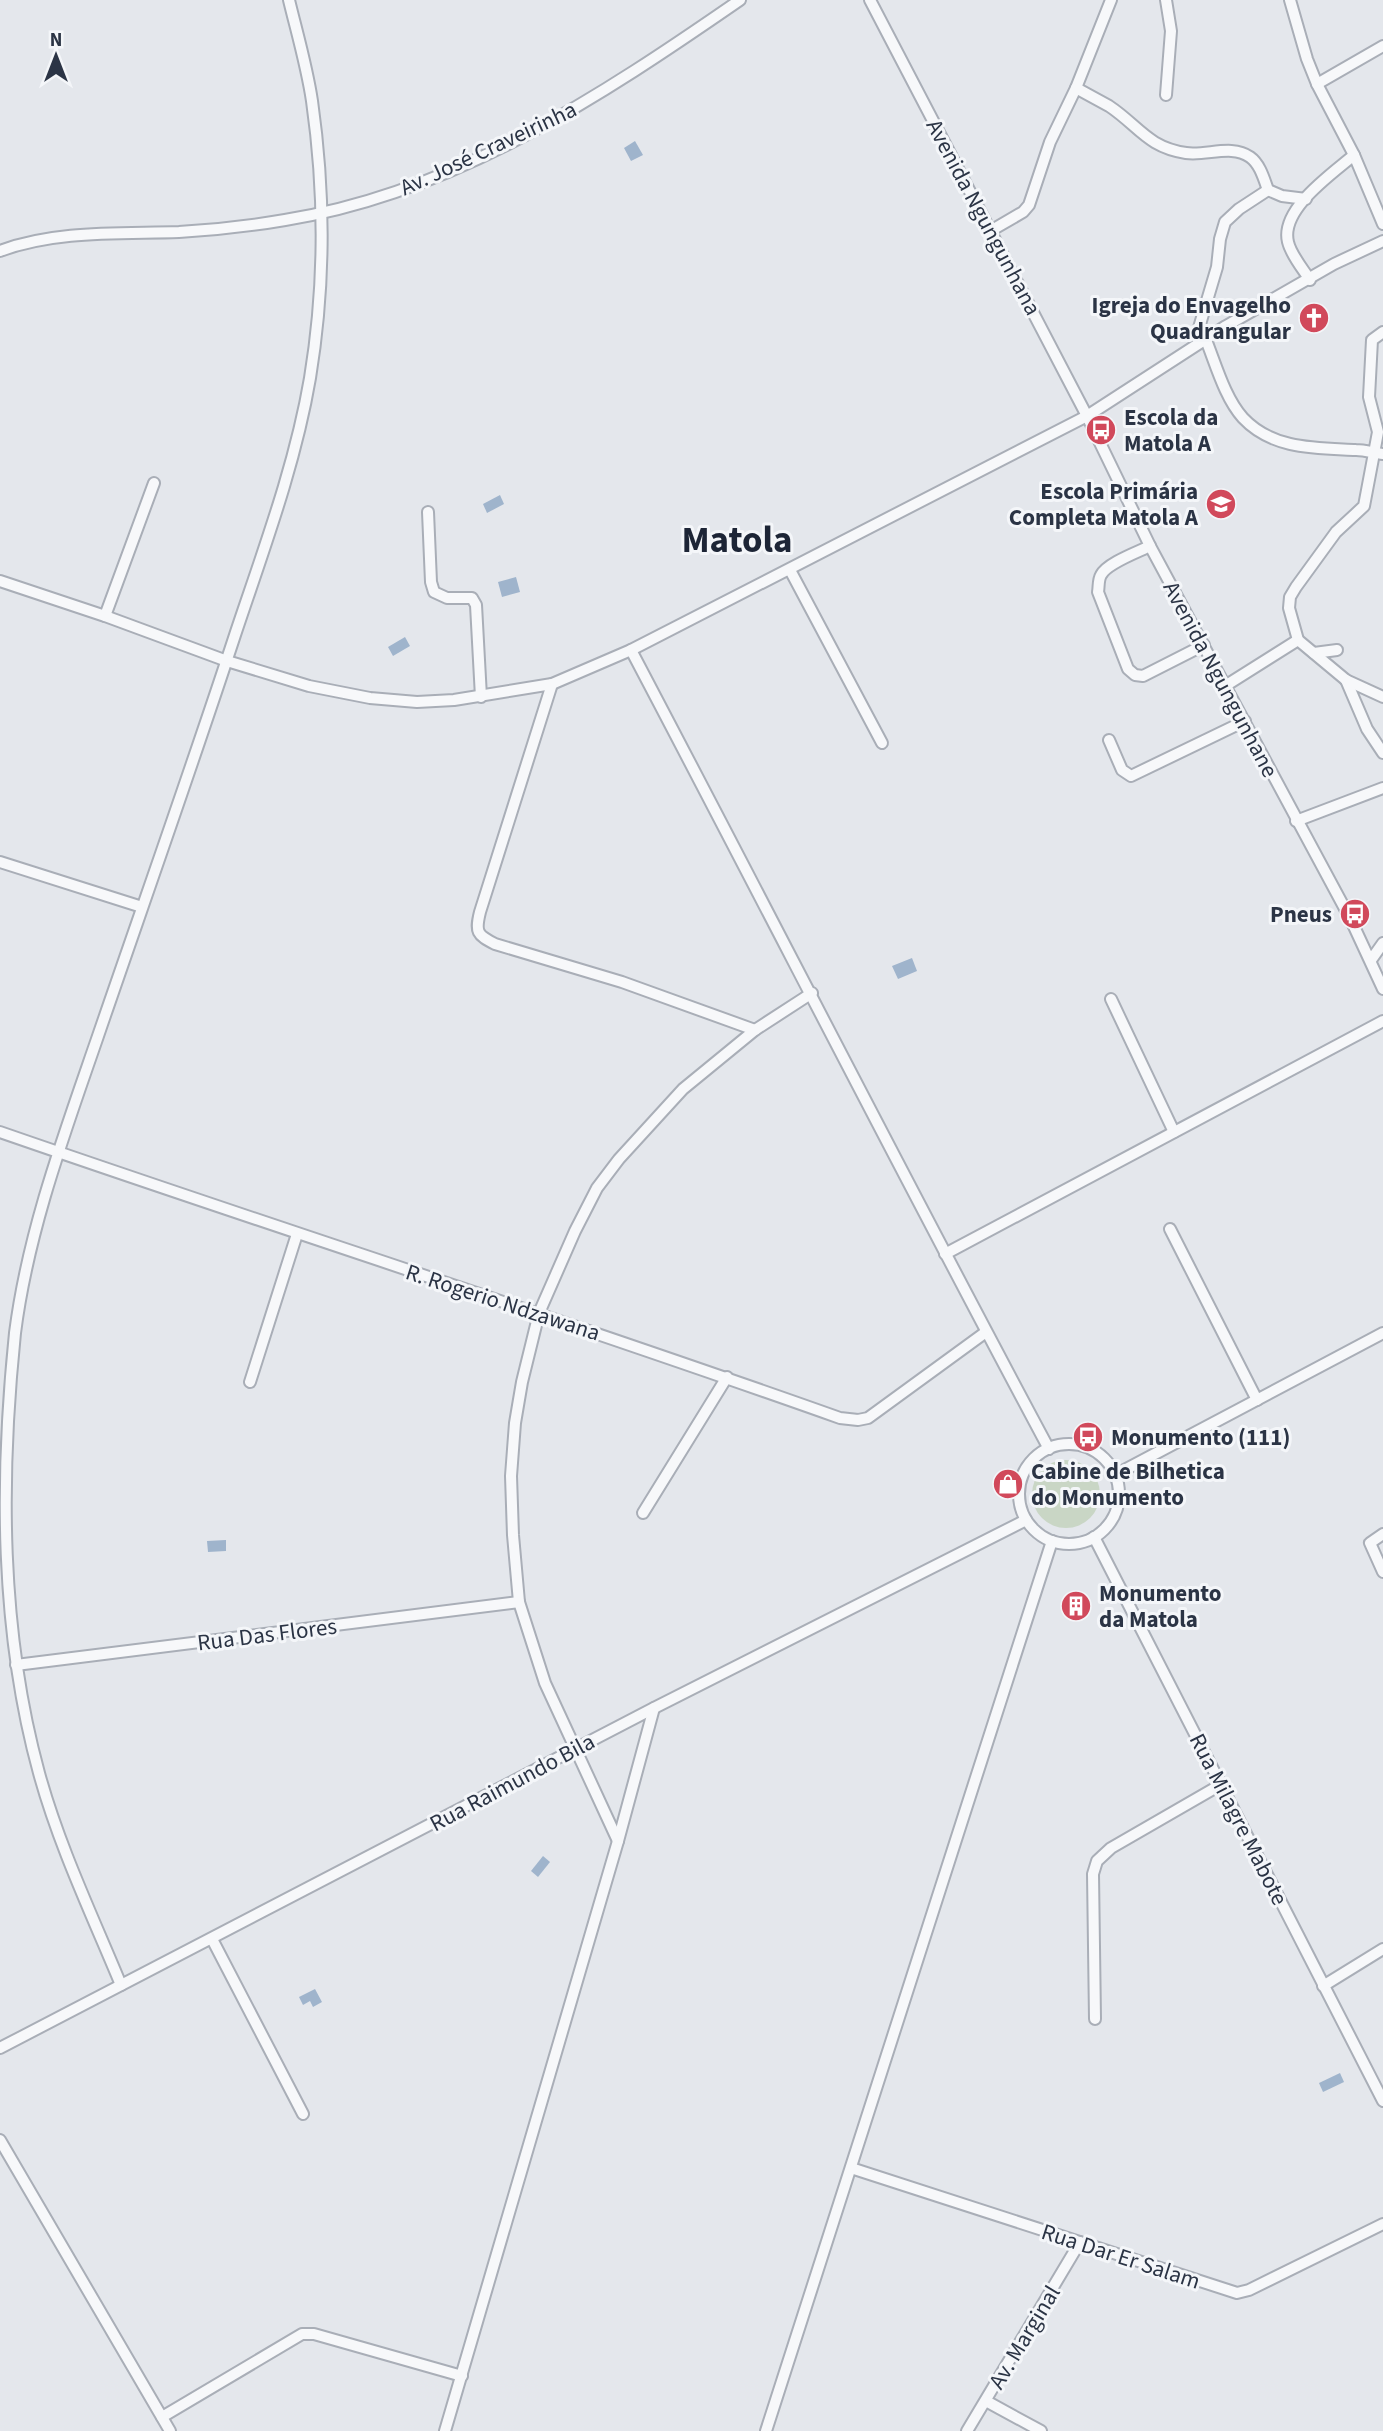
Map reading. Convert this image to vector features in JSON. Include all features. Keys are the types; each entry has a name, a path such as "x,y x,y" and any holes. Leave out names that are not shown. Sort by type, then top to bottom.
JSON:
{"street":[{"path":"121,1984 73,1871 38,1772 16,1665 6,1581 3,1524 8,1400 24,1283 58,1152 227,660 274,519 300,428 317,324 322,214 311,98 289,0"},
{"name":"Av. José Craveirinha","path":"0,251 64,237 226,228 322,214 397,192 542,127 646,64 740,0"},
{"name":"Avenida Ngungunhana","path":"870,0 1097,436"},
{"path":"992,230 1024,212 1029,205 1050,142 1076,88 1111,0"},
{"path":"1166,0 1171,31 1166,95"},
{"path":"1290,0 1317,84 1354,155 1383,224"},
{"path":"1317,84 1383,46"},
{"path":"1076,88 1110,107 1148,140 1190,154 1239,151 1258,166 1268,190 1282,196 1306,199"},
{"path":"1310,280 1288,244 1290,218 1306,199 1354,155"},
{"path":"1268,190 1225,222 1202,335 1232,401 1243,418 1259,432 1291,445 1319,450 1379,453"},
{"path":"0,582 309,687 370,698 417,702 481,697 552,684 631,650 1087,416 1202,335 1310,280 1334,264 1383,241"},
{"path":"1383,332 1372,340 1369,397 1378,426 1379,453 1364,506 1336,532 1290,597 1292,622 1298,639 1346,680 1383,697"},
{"name":"Avenida Ngungunhane","path":"1097,436 1150,546 1351,919 1383,989"},
{"path":"104,616 155,483"},
{"path":"428,512 431,582 434,592 447,598 472,598 476,604 481,697"},
{"path":"1150,546 1109,566 1101,573 1099,581 1098,592 1128,669 1143,676 1204,645"},
{"path":"790,570 882,743"},
{"path":"1225,686 1298,639"},
{"path":"631,650 812,993 945,1254 1049,1448"},
{"path":"1314,653 1337,650"},
{"path":"1346,680 1367,729 1383,753"},
{"path":"552,684 480,912 476,927 478,933 495,944 622,982 755,1030"},
{"path":"1109,740 1122,770 1131,776 1245,721"},
{"path":"1296,821 1383,788"},
{"path":"0,862 142,907"},
{"path":"1371,960 1383,943"},
{"path":"618,1841 545,1682 519,1602 511,1476 515,1423 539,1313 575,1231 597,1188 611,1168 684,1089 755,1030 812,993"},
{"path":"1111,999 1174,1132"},
{"path":"945,1254 1383,1021"},
{"name":"R. Rogerio Ndzawana","path":"0,1132 297,1234 539,1313 841,1418 868,1418 986,1332"},
{"path":"1170,1229 1257,1400"},
{"path":"250,1382 297,1234"},
{"path":"1115,1475 1383,1333"},
{"path":"643,1513 727,1377"},
{"path":"1064,1445 1085,1447 1103,1458 1115,1475 1119,1489 1116,1510 1105,1528 1081,1543 1052,1541 1037,1533 1026,1520 1020,1500 1021,1479 1027,1466 1049,1448 1064,1445"},
{"name":"Rua Raimundo Bila","path":"0,2048 654,1708 1026,1520"},
{"path":"1383,1534 1370,1544 1383,1572"},
{"name":"Rua Milagre Mabote","path":"1094,1537 1383,2101"},
{"path":"766,2431 1052,1541"},
{"name":"Rua Das Flores","path":"16,1665 519,1602"},
{"path":"445,2431 618,1841 654,1708"},
{"path":"1096,2019 1093,1874 1097,1861 1111,1848 1222,1784"},
{"path":"212,1939 303,2114"},
{"path":"1323,1986 1383,1950"},
{"path":"0,2140 170,2431"},
{"name":"Rua Dar Er Salam","path":"851,2168 1237,2293 1249,2290 1383,2224"},
{"name":"Av. Marginal","path":"967,2431 1080,2242"},
{"path":"162,2417 302,2334 314,2334 462,2376"},
{"path":"986,2401 1041,2431"}],"green space":[{"path":"1066,1460 1079,1463 1090,1470 1097,1481 1100,1494 1097,1507 1090,1518 1079,1525 1066,1528 1053,1525 1042,1518 1035,1507 1032,1494 1035,1481 1042,1470 1053,1463"}],"water":[{"path":"635,141 643,155 631,161 624,148"},
{"path":"500,495 504,504 487,513 483,504"},
{"path":"516,577 520,592 502,597 498,582"},
{"path":"405,637 410,646 393,656 388,647"},
{"path":"912,958 917,971 898,979 892,966"},
{"path":"226,1540 226,1551 208,1552 207,1541"},
{"path":"543,1856 550,1862 538,1877 531,1871"},
{"path":"315,1989 322,2002 313,2007 310,2001 303,2005 299,1997"},
{"path":"1340,2073 1344,2082 1323,2092 1319,2083"}],"place":[{"name":"Igreja do Envagelho Quadrangular","path":"1314,318"},
{"name":"Escola da Matola A","path":"1101,430"},
{"name":"Escola Primária Completa Matola A","path":"1221,504"},
{"name":"Pneus","path":"1355,914"},
{"name":"Monumento (111)","path":"1088,1437"},
{"name":"Cabine de Bilhetica do Monumento","path":"1008,1484"},
{"name":"Monumento da Matola","path":"1076,1606"}],"district":[{"name":"Matola","path":"737,539"}]}
